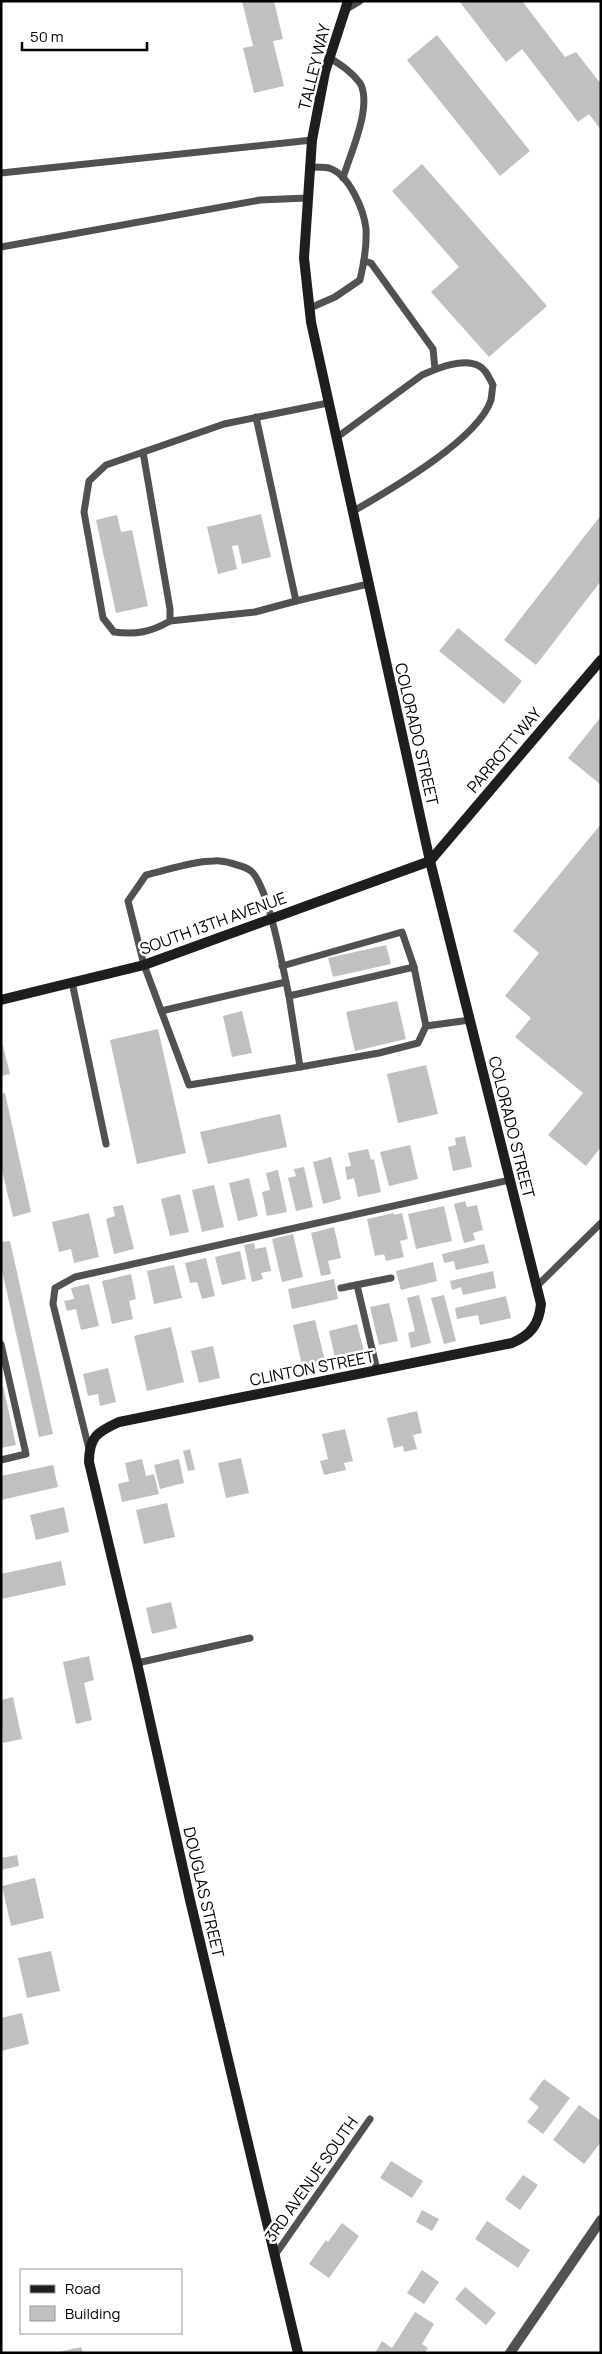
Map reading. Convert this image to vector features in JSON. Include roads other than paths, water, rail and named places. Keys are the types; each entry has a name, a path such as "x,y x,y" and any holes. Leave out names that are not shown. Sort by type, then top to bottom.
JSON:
{"street":[{"name":"TALLEY WAY","path":"312,140 330,58 346,5"},
{"name":"COLORADO STREET","path":"312,140 304,258 310,308 328,402 430,860 541,1304 540,1317 535,1326"},
{"name":"PARROTT WAY","path":"430,860 601,660"},
{"name":"SOUTH 13TH AVENUE","path":"1,1000 144,965 430,860"},
{"name":"CLINTON STREET","path":"94,1437 119,1422 512,1342 526,1337 535,1326"},
{"name":"DOUGLAS STREET","path":"94,1437 89,1449 89,1462 190,1900 298,2353"},
{"path":"510,2353 601,2220"}],"lane":[{"path":"346,5 360,1"},
{"path":"330,58 347,69 360,84 365,102 343,178"},
{"path":"1,174 312,140"},
{"path":"310,167 329,168 343,178 354,190 366,228 364,261 360,280 335,297 310,308"},
{"path":"1,247 260,200 307,198"},
{"path":"364,261 371,262 433,349 435,369"},
{"path":"336,438 422,375 435,369 470,363 480,366 493,385 491,399 486,411 467,433 437,458 391,490 352,512"},
{"path":"328,402 224,424 106,464 89,481 84,512 103,618 114,632 131,634 154,630 170,621 255,612 368,584"},
{"path":"256,417 296,601"},
{"path":"143,452 170,609 170,621"},
{"path":"282,966 402,932 414,968 426,1026 418,1043 379,1053 300,1067 189,1085 144,965 128,901 146,874 213,860 224,861 251,871 262,890 271,918 282,966 286,982 289,996 300,1067"},
{"path":"289,996 414,968"},
{"path":"72,982 106,1144"},
{"path":"161,1011 286,982"},
{"path":"426,1026 470,1020"},
{"path":"89,1449 53,1304 55,1288 76,1277 510,1180"},
{"path":"537,1286 601,1223"},
{"path":"341,1288 391,1278"},
{"path":"357,1285 377,1370"},
{"path":"1,1344 26,1454 1,1460"},
{"path":"137,1664 250,1638"},
{"name":"3RD AVENUE SOUTH","path":"275,2255 370,2119"}]}
